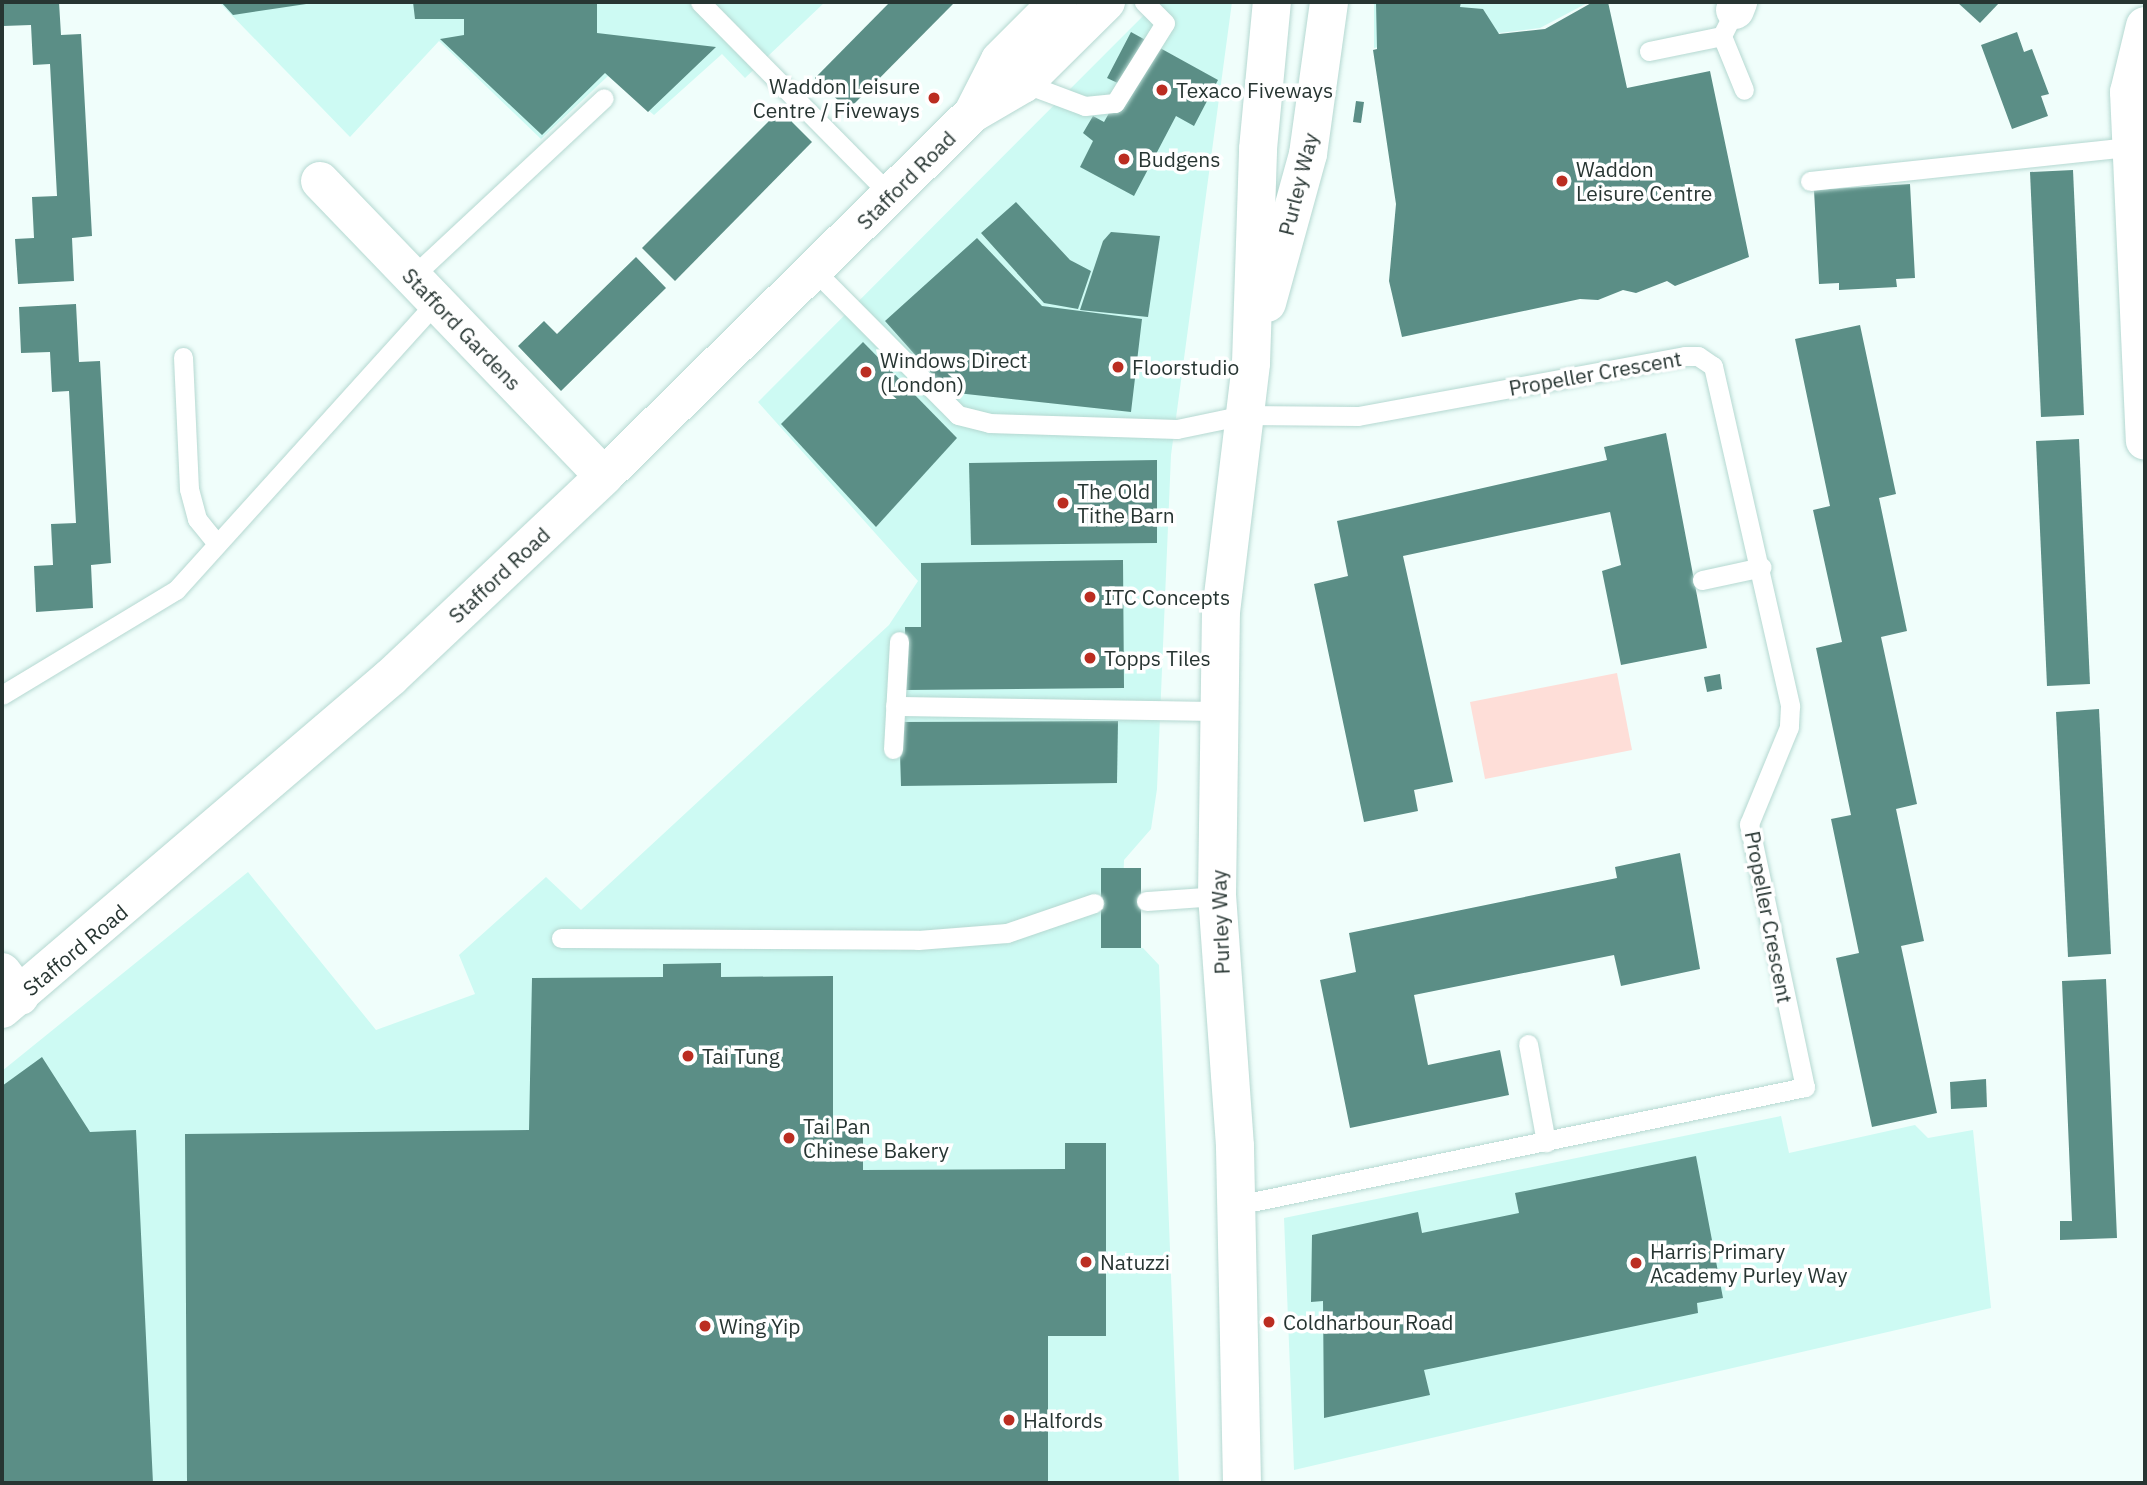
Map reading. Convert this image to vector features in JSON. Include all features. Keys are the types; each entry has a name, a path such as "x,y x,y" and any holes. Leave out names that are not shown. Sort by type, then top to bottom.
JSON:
{"main road":[{"name":"Stafford Road","path":"8,993 391,677 604,476 815,271 972,113 1011,72 1058,2"},
{"name":"Stafford Road","path":"1011,72 1106,2"},
{"name":"Purley Way","path":"1251,363 1308,154 1329,2"},
{"name":"Purley Way","path":"1242,1483 1237,1205 1217,896 1221,612 1251,363 1258,149 1271,9"},
{"path":"2145,26 2131,73 2129,147 2145,441"},
{"name":"Stafford Gardens","path":"320,181 604,476"}],"lane":[{"path":"700,2 891,196"},
{"path":"1011,72 1086,106 1115,103 1165,23 1144,2"},
{"path":"1649,51 1732,16 1744,90"},
{"path":"2,695 176,590 217,544 424,290 604,98"},
{"path":"1810,181 2129,147"},
{"path":"815,271 958,415 989,424 1177,429 1244,415"},
{"name":"Propeller Crescent","path":"1237,1205 1805,1087 1749,824 1789,727 1790,706 1720,381 1713,366 1698,356 1358,416 1244,415"},
{"path":"183,357 189,489 197,519 217,544"},
{"path":"1702,580 1762,567"},
{"path":"893,749 898,641"},
{"path":"895,706 1220,711"},
{"path":"1146,901 1217,896"},
{"path":"561,938 918,940 1007,933 1094,903"},
{"path":"1528,1044 1546,1142"}],"shaded area":[{"path":"219,2 825,2 745,78 722,54 654,115 608,76 541,139 439,41 350,137"},
{"path":"1157,2 1232,2 1171,455 1157,789 1151,829 1124,860 1121,948 1143,948 1159,965 1179,1483 2,1483 2,1071 248,872 376,1030 475,994 459,955 546,877 581,910 889,625 918,581 758,402"},
{"path":"1374,2 1589,2 1540,28 1374,48"},
{"path":"1617,673 1632,750 1485,779 1470,702"},
{"name":"Harris Primary Academy Purley Way","path":"1781,1116 1789,1153 1915,1125 1928,1138 1973,1130 1991,1308 1294,1470 1284,1218"}],"building":[{"path":"2,2 59,2 61,35 81,34 92,236 72,238 74,281 18,284 15,239 34,238 32,197 57,196 50,64 33,65 31,25 3,26"},
{"path":"221,2 313,2 313,3 233,15"},
{"path":"413,2 597,2 597,33 716,47 648,112 605,73 542,135 440,39 464,35 464,19 415,19"},
{"path":"890,2 955,2 848,110 815,78"},
{"name":"Waddon Leisure Centre","path":"1376,2 1461,2 1460,7 1483,9 1499,34 1545,29 1593,2 1608,2 1627,88 1710,71 1749,257 1675,286 1667,281 1636,293 1623,290 1598,300 1580,299 1402,337 1389,281 1396,204 1373,50 1377,49"},
{"path":"1957,2 2000,2 1980,23"},
{"path":"1131,32 1218,80 1194,126 1176,116 1134,196 1080,167 1093,141 1083,133 1093,116 1104,122 1124,86 1107,78"},
{"path":"2017,32 2024,52 2032,49 2049,94 2041,96 2048,116 2012,129 1981,45"},
{"path":"1356,101 1364,102 1361,123 1353,122"},
{"path":"780,110 812,142 675,281 642,248"},
{"path":"2073,170 2084,415 2041,417 2030,172"},
{"path":"1910,184 1915,278 1896,279 1897,287 1839,290 1839,283 1819,284 1814,190"},
{"path":"1016,202 1070,260 1091,271 1078,309 1044,303 981,233"},
{"path":"1111,232 1160,236 1148,317 1080,310 1103,241"},
{"path":"977,238 1042,306 1142,319 1131,412 948,392 885,321"},
{"path":"636,257 666,288 561,391 518,346 544,321 557,334"},
{"path":"76,304 79,362 100,361 111,563 91,565 93,608 36,612 34,566 53,565 51,524 76,523 69,391 52,392 50,352 21,353 19,307"},
{"path":"1860,325 1896,494 1879,498 1907,631 1881,637 1917,804 1896,809 1924,941 1901,946 1937,1113 1872,1127 1836,958 1859,953 1831,819 1851,815 1816,648 1842,642 1813,510 1830,506 1795,339"},
{"path":"863,342 957,438 876,527 781,424"},
{"path":"1666,433 1707,648 1621,665 1602,571 1621,565 1610,512 1403,556 1453,782 1414,790 1418,811 1364,822 1314,584 1348,576 1337,521 1607,460 1604,447"},
{"path":"2079,439 2090,684 2047,686 2036,441"},
{"name":"The Old Tithe Barn","path":"1157,460 1157,543 971,545 969,463"},
{"path":"1123,560 1124,688 906,690 905,627 921,627 921,563"},
{"path":"1720,674 1722,689 1707,692 1704,677"},
{"path":"2099,709 2111,954 2068,957 2056,712"},
{"path":"1118,721 1117,783 901,786 899,722"},
{"path":"1680,853 1700,969 1621,986 1614,955 1414,995 1428,1065 1500,1050 1509,1095 1350,1128 1320,980 1356,972 1349,933 1617,878 1615,867"},
{"path":"1101,868 1141,868 1141,948 1101,948"},
{"path":"721,963 721,977 833,976 833,1129 863,1128 863,1170 1065,1169 1065,1143 1106,1143 1106,1336 1048,1336 1048,1483 187,1483 185,1134 529,1130 532,978 663,977 663,964"},
{"path":"2106,979 2117,1238 2060,1240 2060,1221 2072,1221 2062,981"},
{"path":"42,1057 90,1132 136,1130 153,1483 2,1483 2,1086"},
{"path":"1986,1079 1987,1107 1951,1109 1950,1082"},
{"path":"1696,1156 1723,1298 1697,1303 1698,1313 1424,1370 1430,1395 1324,1418 1323,1301 1311,1302 1312,1235 1418,1212 1422,1233 1519,1213 1515,1193"}],"place":[{"name":"Texaco Fiveways","path":"1162,90"},
{"name":"Waddon Leisure Centre / Fiveways","path":"934,98"},
{"name":"Budgens","path":"1124,159"},
{"name":"Waddon Leisure Centre","path":"1562,181"},
{"name":"Floorstudio","path":"1118,367"},
{"name":"Windows Direct (London)","path":"866,372"},
{"name":"The Old Tithe Barn","path":"1063,503"},
{"name":"ITC Concepts","path":"1090,597"},
{"name":"Topps Tiles","path":"1090,658"},
{"name":"Tai Tung","path":"688,1056"},
{"name":"Tai Pan Chinese Bakery","path":"789,1138"},
{"name":"Natuzzi","path":"1086,1262"},
{"name":"Harris Primary Academy Purley Way","path":"1636,1263"},
{"name":"Coldharbour Road","path":"1269,1322"},
{"name":"Wing Yip","path":"705,1326"},
{"name":"Halfords","path":"1009,1420"}]}
